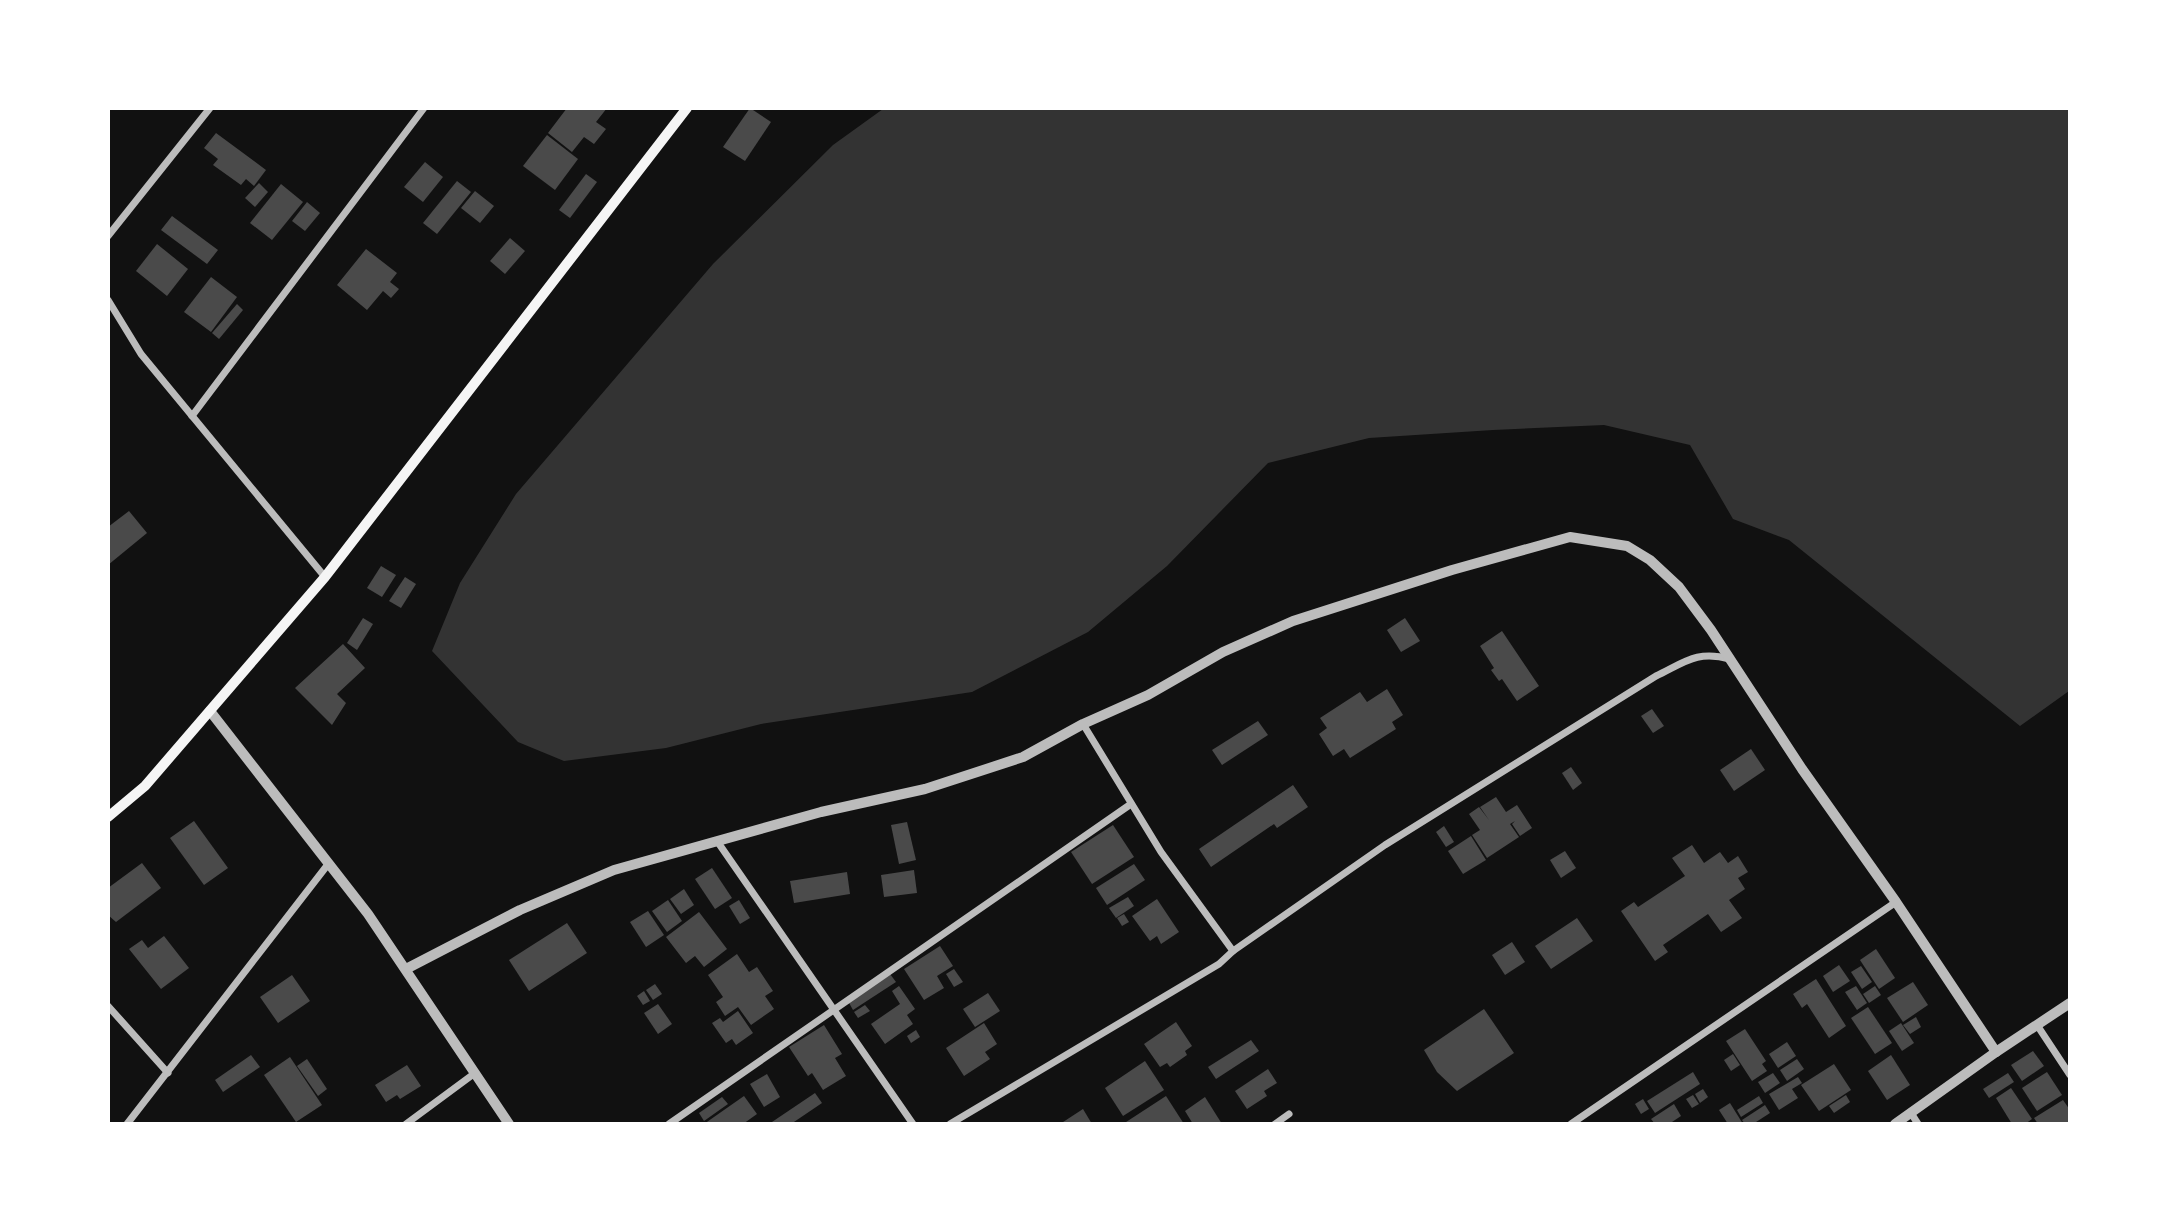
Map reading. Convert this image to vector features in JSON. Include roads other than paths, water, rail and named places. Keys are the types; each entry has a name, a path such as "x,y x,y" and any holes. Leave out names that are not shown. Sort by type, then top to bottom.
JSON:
{"main road":[{"path":"108,817 145,786 325,577 686,109"}],"street":[{"path":"108,236 210,108"},
{"path":"192,416 424,108"},
{"path":"108,300 141,354 325,577"},
{"path":"406,969 520,910 614,870 821,811 925,789 1023,757 1083,724 1148,695 1223,652 1293,621 1452,569 1570,537 1627,546 1650,560 1679,587 1996,1052"},
{"path":"950,1124 1219,964 1233,951 1385,845 1656,676 1703,655 1730,659"},
{"path":"210,711 329,863 406,969 509,1124"},
{"path":"1083,724 1161,852 1233,951"},
{"path":"669,1124 1131,804"},
{"path":"717,841 913,1124"},
{"path":"127,1124 329,863"},
{"path":"1572,1124 1896,902"},
{"path":"1895,1124 2070,1003"},
{"path":"108,1006 168,1073"},
{"path":"2037,1025 2070,1075"},
{"path":"406,1124 475,1073"},
{"path":"1911,1113 1918,1124"},
{"path":"1275,1124 1289,1114"}]}
